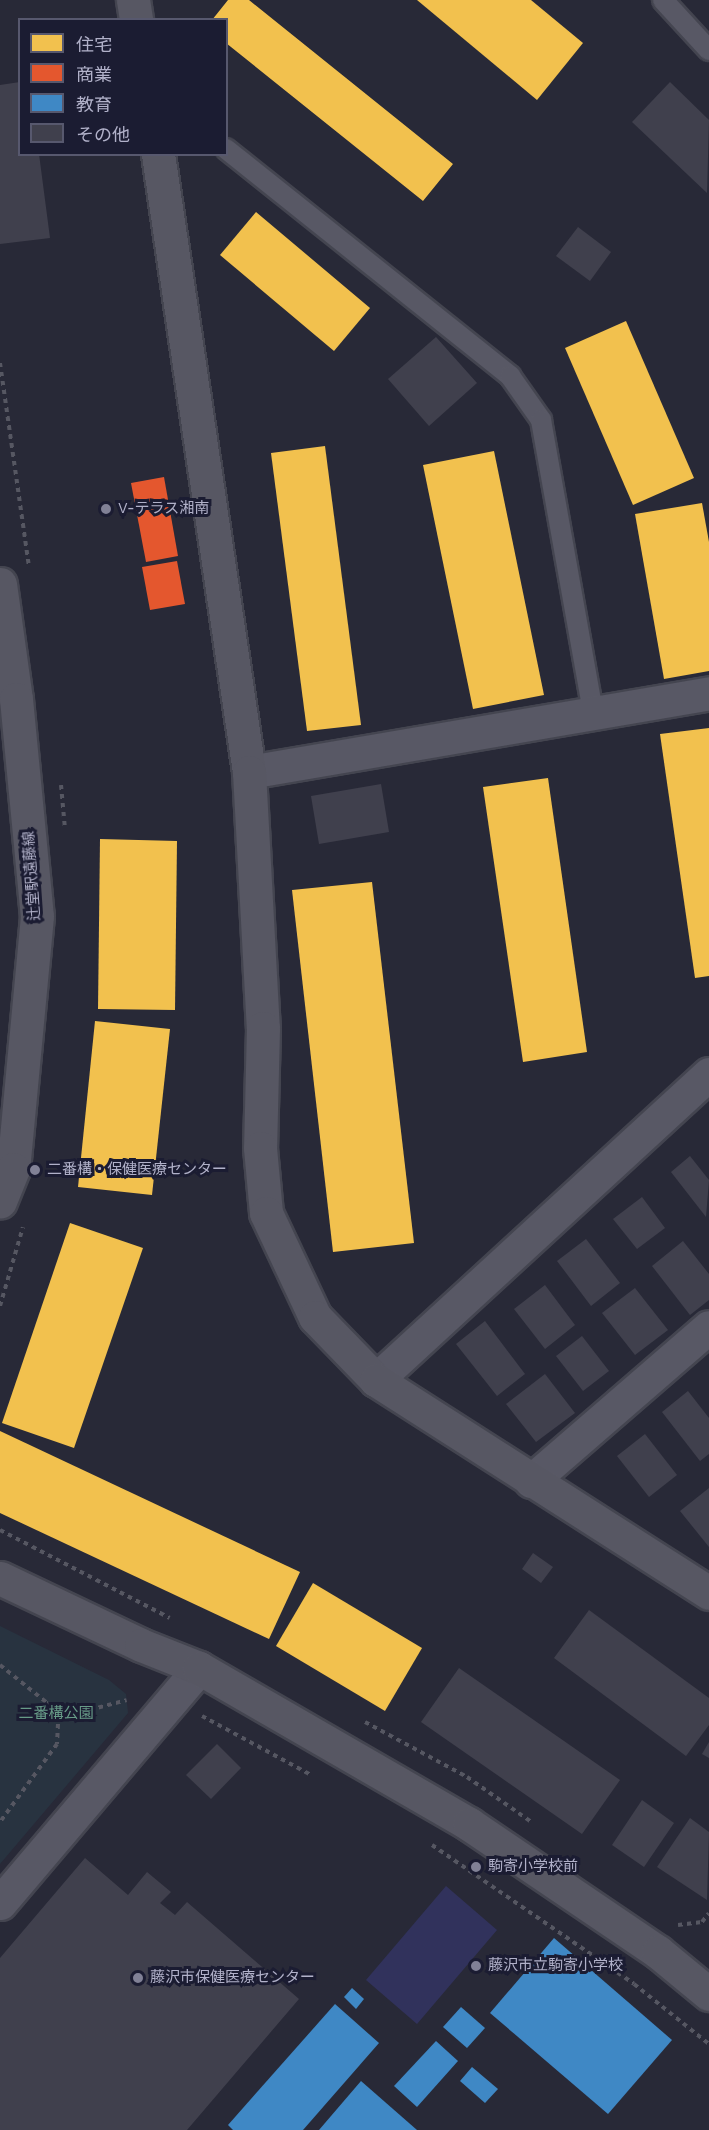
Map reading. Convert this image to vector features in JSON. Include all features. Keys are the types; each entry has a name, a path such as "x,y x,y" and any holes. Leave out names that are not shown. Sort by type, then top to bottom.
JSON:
{"street":[{"path":"132,0 136,18"},
{"path":"164,156 249,772 263,1028 260,1148 266,1213 315,1317 376,1380 709,1593"},
{"name":"辻堂駅遠藤線","path":"0,584 16,699 37,916 12,1169 0,1202"},
{"path":"249,772 709,693"},
{"path":"376,1380 709,1074"},
{"path":"531,1481 709,1328"},
{"path":"0,1578 141,1645 199,1668 469,1824 706,1987"},
{"path":"0,1903 199,1668"}],"lane":[{"path":"663,0 709,50"},
{"path":"228,151 510,375 541,420 593,713"}],"path":[{"path":"0,1665 46,1702 55,1719 57,1744 0,1822"},
{"path":"55,1719 137,1698"},
{"path":"198,1713 322,1780"},
{"path":"424,1839 634,1984 709,2044"}],"green space":[{"name":"二番構公園","path":"0,1626 109,1680 126,1694 128,1713 0,1864"}],"shaded area":[{"path":"446,1886 497,1930 417,2024 366,1980"}],"building: 住宅":[{"path":"228,0 249,0 453,164 423,201 228,45 228,18 214,18"},
{"path":"417,0 531,0 583,43 537,100"},
{"path":"256,212 370,308 334,351 220,255"},
{"path":"626,321 694,478 633,505 565,348"},
{"path":"325,446 361,725 307,731 271,453"},
{"path":"494,451 544,695 473,709 423,465"},
{"path":"702,503 709,542 709,671 664,679 635,514"},
{"path":"709,728 709,976 695,978 660,734"},
{"path":"548,778 587,1052 523,1062 483,787"},
{"path":"100,839 177,841 175,1010 98,1009"},
{"path":"372,882 414,1243 333,1252 292,890"},
{"path":"95,1021 170,1029 152,1195 78,1187"},
{"path":"70,1223 143,1248 74,1448 2,1423"},
{"path":"0,1431 300,1572 269,1639 0,1513"},
{"path":"313,1583 422,1648 385,1711 276,1646"}],"building: 商業":[{"path":"164,477 178,556 146,562 131,483"},
{"path":"177,561 185,604 150,610 142,567"}],"building: 教育":[{"path":"554,1938 672,2040 608,2114 490,2013"},
{"path":"352,1988 364,1999 356,2009 344,1997"},
{"path":"335,2004 379,2043 303,2130 233,2130 228,2125"},
{"path":"461,2007 485,2028 467,2048 443,2027"},
{"path":"436,2041 458,2061 417,2107 394,2086"},
{"path":"472,2067 498,2089 485,2103 460,2081"},
{"path":"361,2081 417,2130 319,2130"}],"building: その他":[{"path":"18,82 18,156 39,156 50,238 0,244 0,85"},
{"path":"670,82 709,120 707,193 632,122"},
{"path":"578,227 611,252 590,281 556,256"},
{"path":"436,337 477,383 429,426 388,379"},
{"path":"381,784 389,832 319,844 311,796"},
{"path":"690,1156 709,1180 706,1217 671,1172"},
{"path":"642,1197 665,1228 637,1249 613,1219"},
{"path":"586,1239 620,1283 591,1306 557,1261"},
{"path":"683,1241 709,1274 709,1300 690,1315 652,1266"},
{"path":"545,1285 575,1325 545,1349 514,1309"},
{"path":"635,1288 668,1330 635,1355 602,1313"},
{"path":"485,1321 525,1374 497,1396 456,1344"},
{"path":"582,1336 609,1371 583,1391 556,1356"},
{"path":"545,1374 575,1413 536,1442 506,1404"},
{"path":"688,1391 709,1418 709,1454 700,1461 662,1412"},
{"path":"645,1434 677,1475 649,1497 617,1456"},
{"path":"709,1488 709,1547 680,1511"},
{"path":"533,1553 553,1567 541,1583 522,1569"},
{"path":"589,1610 709,1698 709,1725 686,1756 554,1658"},
{"path":"459,1668 620,1780 582,1834 421,1722"},
{"path":"709,1742 709,1758 702,1754"},
{"path":"217,1744 241,1768 211,1799 186,1775"},
{"path":"642,1800 674,1823 644,1867 612,1845"},
{"path":"690,1818 709,1832 707,1900 657,1867"},
{"name":"藤沢市保健医療センター","path":"85,1858 128,1895 147,1872 171,1892 160,1903 175,1915 187,1902 299,1999 187,2130 0,2130 0,1958"}],"place":[{"name":"V-テラス湘南","path":"106,509"},
{"name":"二番構・保健医療センター","path":"35,1170"},
{"name":"駒寄小学校前","path":"476,1867"},
{"name":"藤沢市立駒寄小学校","path":"476,1966"},
{"name":"藤沢市保健医療センター","path":"138,1978"}]}
